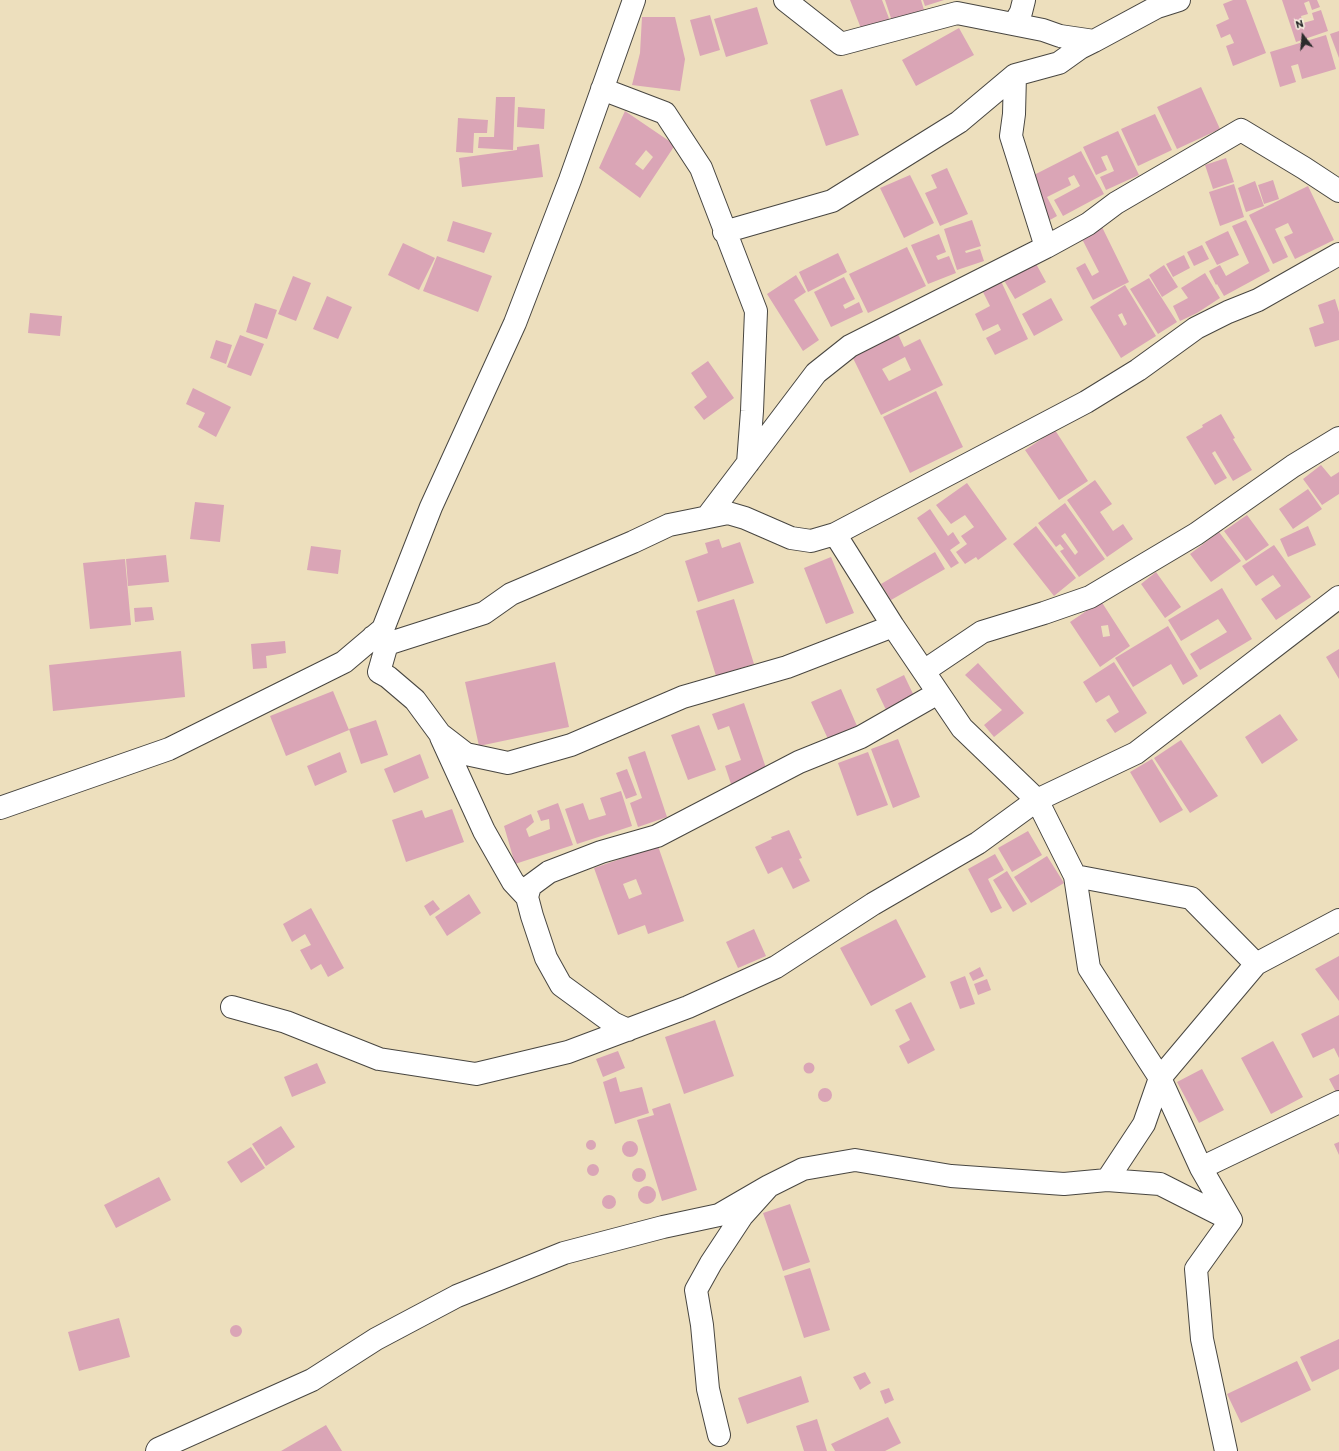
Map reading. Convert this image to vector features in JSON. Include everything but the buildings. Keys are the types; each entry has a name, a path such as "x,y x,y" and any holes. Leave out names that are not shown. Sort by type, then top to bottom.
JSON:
{"street":[{"path":"628,1030 613,1023 560,985 546,958 527,897 513,882 484,831 440,734 415,700 388,677 379,672 380,640 382,629 432,507 515,323 570,180 634,0"},
{"path":"785,0 841,44 957,13 1043,30 1060,36 1094,41"},
{"path":"1014,24 1021,12 1024,0"},
{"path":"724,232 832,201 958,122 1015,75 1059,63 1080,48 1157,7 1179,0"},
{"path":"1015,75 1014,114 1010,136 1046,247"},
{"path":"602,89 665,113 701,168 724,232 756,311 752,411 748,464"},
{"path":"707,517 816,373 850,346 1046,247 1088,224 1116,203 1241,130 1339,191"},
{"path":"0,808 168,749 344,662 380,640 484,613 511,594 669,525 728,513 745,518 791,538 811,542 835,534 1086,402 1138,370 1196,328 1228,312 1258,300 1339,254"},
{"path":"924,671 982,632 1090,597 1196,534 1292,466 1339,438"},
{"path":"835,534 893,626 962,728 1038,800 1075,876 1089,968 1160,1078 1201,1168 1231,1220"},
{"path":"232,1007 286,1022 379,1059 476,1074 568,1052 628,1030 688,1007 776,967 873,904 978,842 1038,800 1136,753 1339,597"},
{"path":"440,734 466,754 508,763 571,745 683,697 787,667 893,626"},
{"path":"527,897 530,886 549,872 601,852 657,836 799,762 861,737 938,693"},
{"path":"1075,876 1191,898 1256,964"},
{"path":"1107,1180 1144,1124 1160,1078 1256,964 1339,920"},
{"path":"1201,1168 1339,1102"},
{"path":"157,1451 158,1449 312,1380 376,1339 457,1296 564,1253 663,1226 719,1215 769,1186 803,1169 855,1160 958,1176 1064,1184 1107,1180 1160,1184 1231,1220"},
{"path":"719,1434 708,1389 702,1325 696,1290 711,1263 742,1216 769,1186"},
{"path":"1226,1451 1202,1339 1196,1269 1231,1220"}]}
